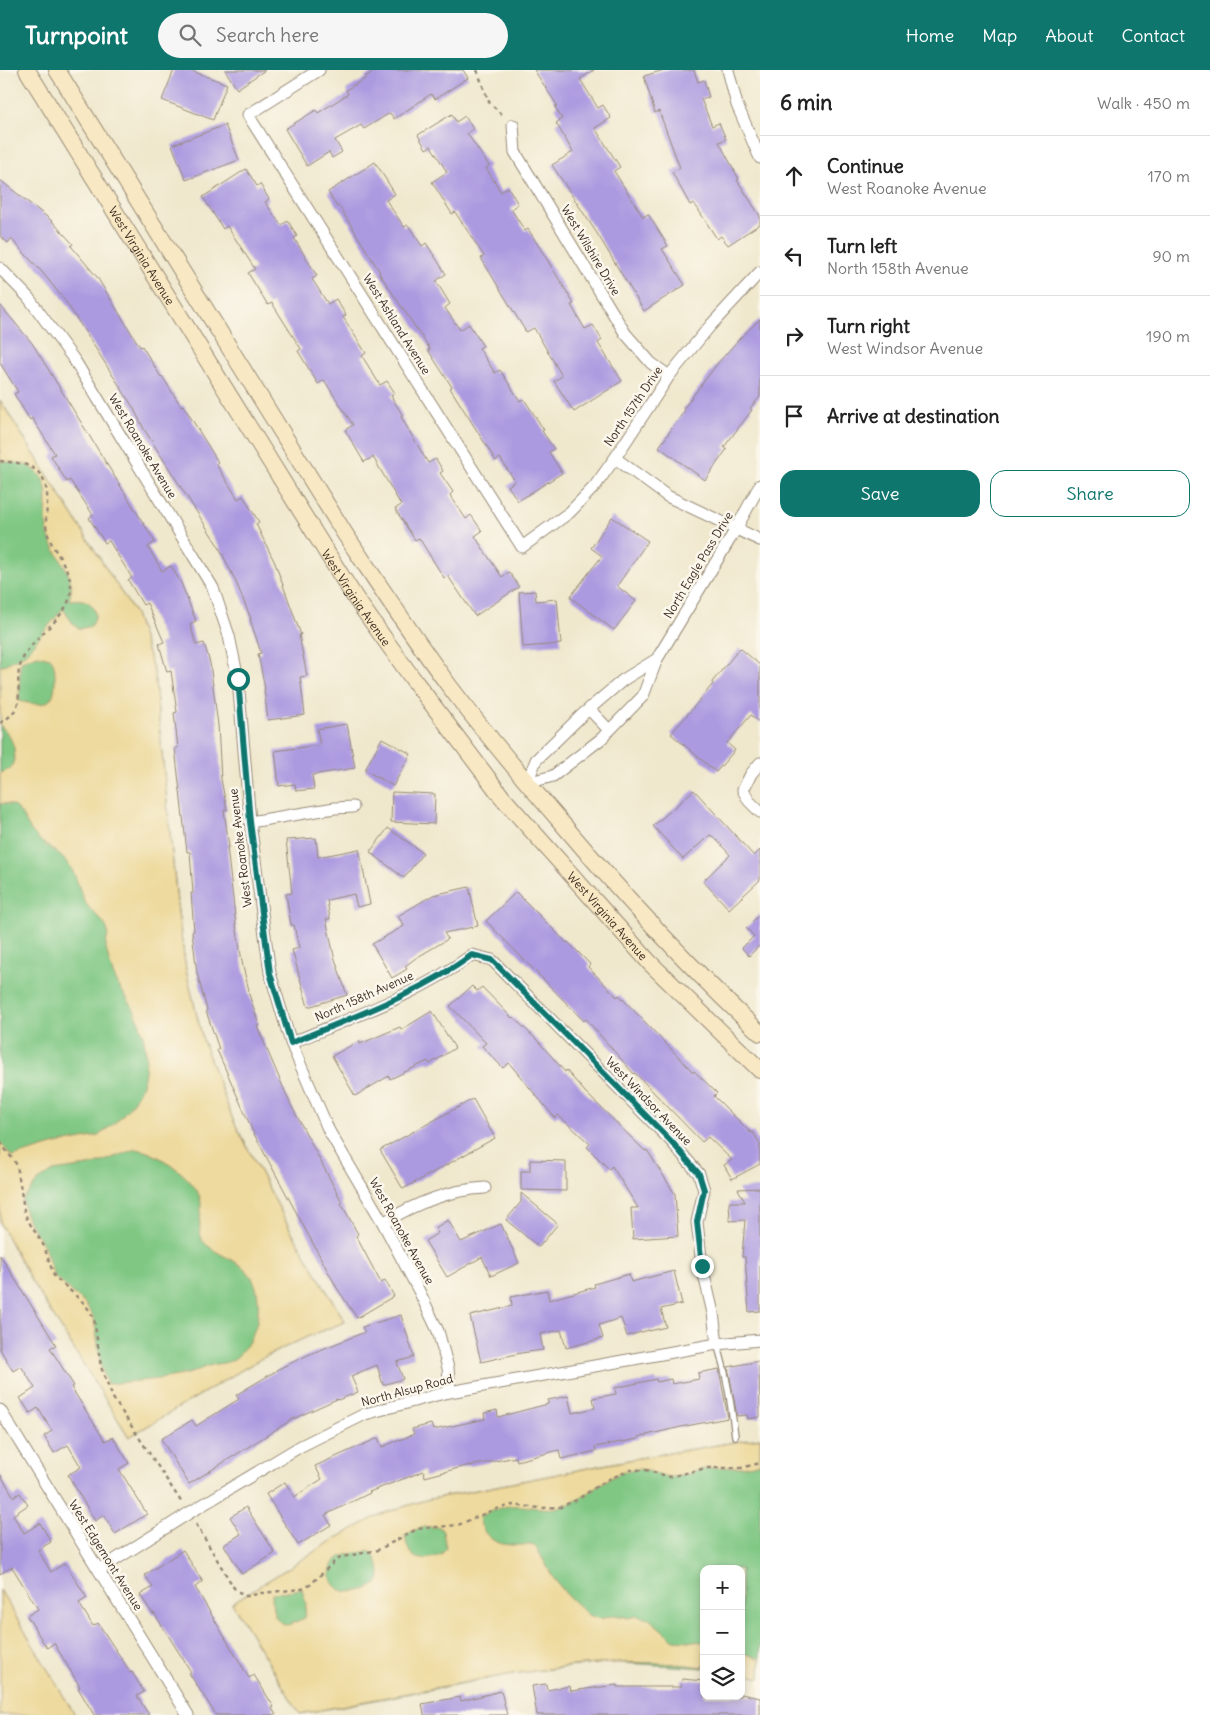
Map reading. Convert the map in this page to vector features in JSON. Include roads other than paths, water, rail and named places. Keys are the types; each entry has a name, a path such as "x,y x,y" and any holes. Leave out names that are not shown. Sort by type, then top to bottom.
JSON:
{"main road":[{"name":"West Virginia Avenue","path":"27,70 332,562 413,679 502,797 650,963 760,1070"},
{"name":"West Virginia Avenue","path":"57,70 345,534 388,599 450,686 527,783 609,879 663,937 760,1033"}],"street":[{"name":"West Ashland Avenue","path":"319,70 248,115 522,547"},
{"path":"728,70 737,105 760,158"},
{"name":"West Wilshire Drive","path":"513,124 515,152 625,333 651,363 669,376"},
{"name":"West Roanoke Avenue","path":"0,268 28,297 75,361 213,588 229,636 238,679 250,822 270,973 291,1043 329,1131 383,1223 438,1331 448,1368 450,1392"},
{"name":"North 157th Drive","path":"522,547 570,512 595,486 669,376 710,326 760,272"},
{"path":"615,458 667,496 760,540"},
{"name":"North Eagle Pass Drive","path":"527,783 553,776 609,730 643,696 657,659 736,529 760,485"},
{"name":"North Eagle Pass Drive","path":"527,783 536,760 589,709 623,680 657,659"},
{"path":"589,709 609,730"},
{"path":"760,763 744,790 749,801 760,812"},
{"path":"250,822 335,808 353,807"},
{"name":"North 158th Avenue","path":"291,1043 388,1004 448,973 472,955"},
{"name":"West Windsor Avenue","path":"472,955 492,960 671,1141 699,1174 704,1190 697,1222 702,1266 713,1313 717,1344"},
{"path":"383,1223 402,1211 442,1195 467,1189 485,1188"},
{"name":"North Alsup Road","path":"99,1570 188,1513 301,1446 365,1414 450,1392 717,1344 760,1340"},
{"name":"West Edgemont Avenue","path":"0,1410 188,1715"}],"lane":[{"path":"717,1344 731,1403 735,1436"}]}
